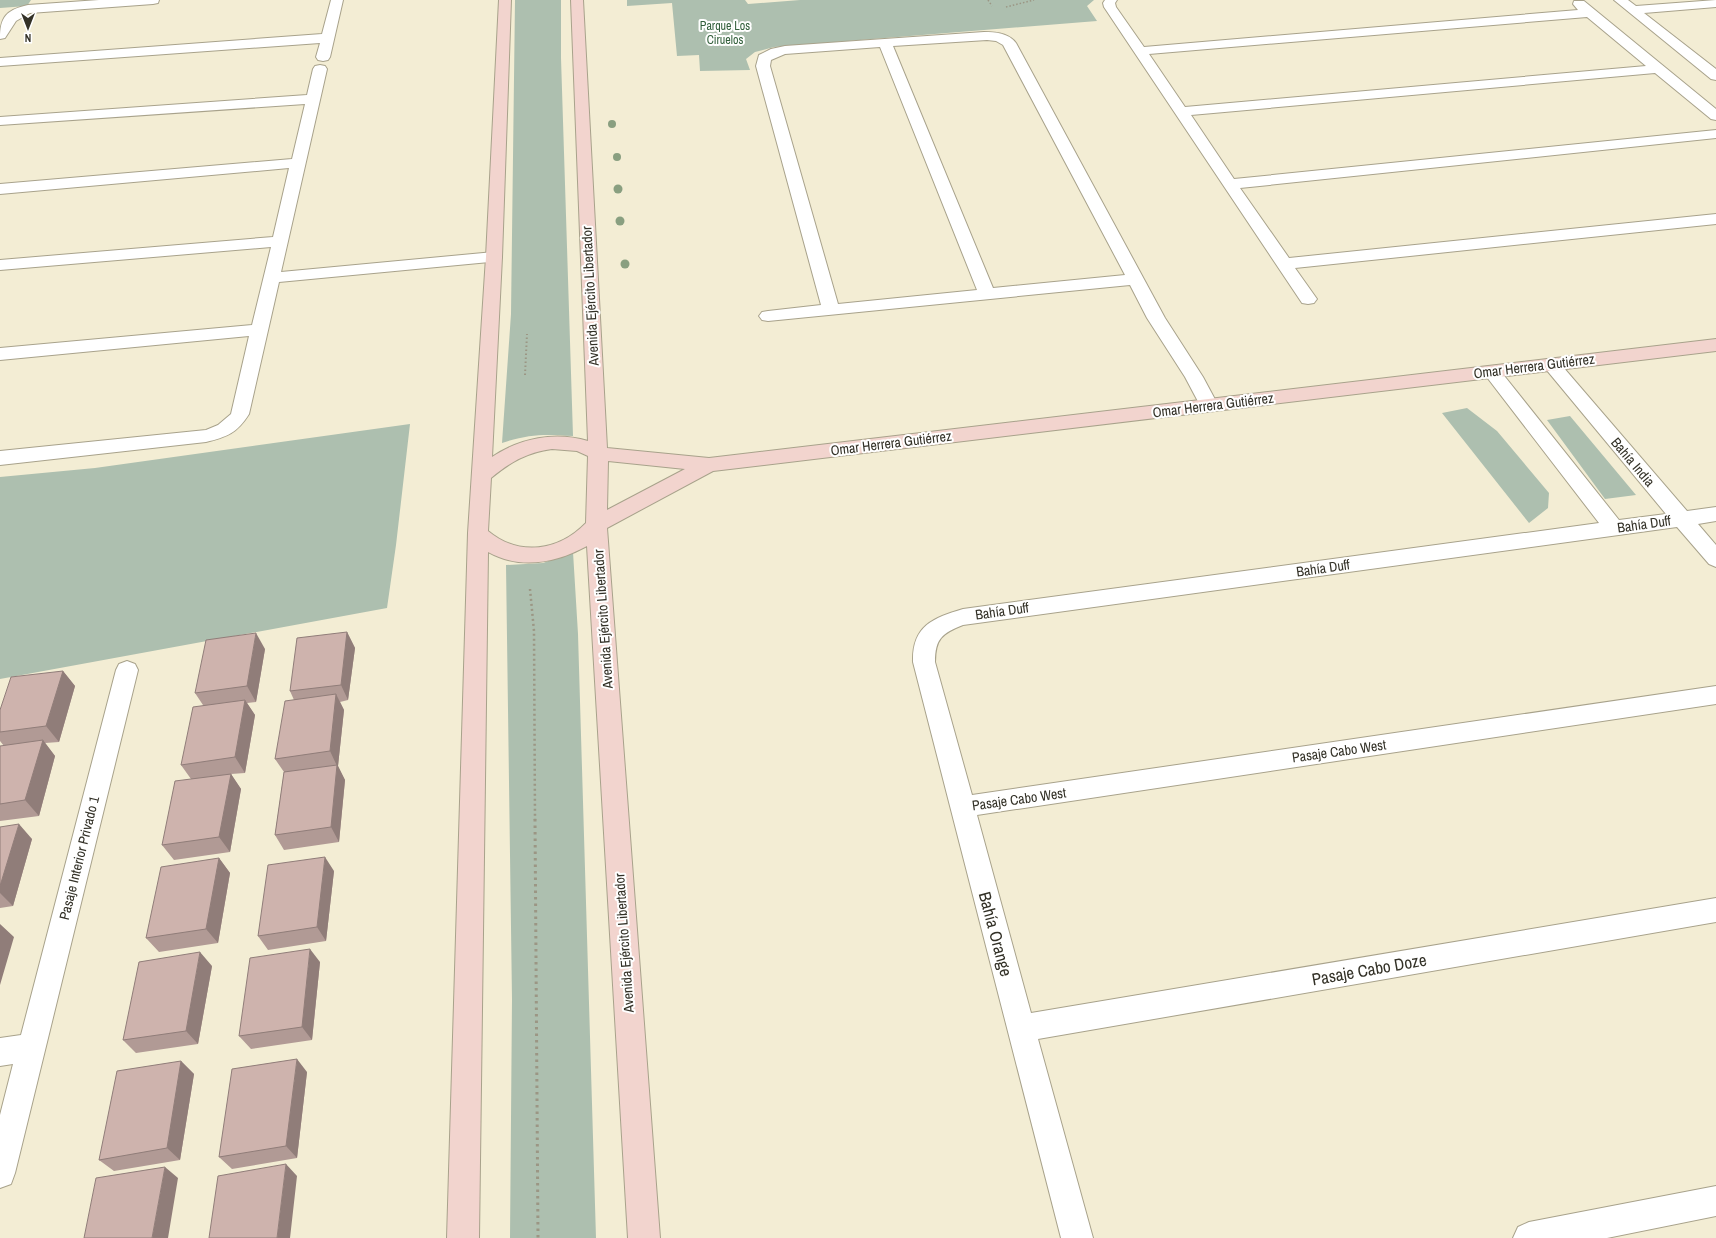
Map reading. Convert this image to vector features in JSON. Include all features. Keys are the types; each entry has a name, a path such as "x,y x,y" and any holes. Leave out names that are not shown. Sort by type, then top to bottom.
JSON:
{"main road":[{"path":"463,1238 478,533 494,256 506,0"},
{"name":"Avenida Ejército Libertador","path":"577,0 598,453 596,525 644,1238"},
{"name":"Omar Herrera Gutiérrez","path":"482,475 497,461 516,450 538,444 560,442 580,446 598,453 709,465 1716,345"},
{"name":"Omar Herrera Gutiérrez","path":"478,533 486,542 498,550 512,554 536,555 560,550 582,539 596,525 709,465"}],"street":[{"path":"0,35 10,17 28,9 153,0"},
{"path":"0,458 206,436 227,429 236,422 240,414 321,63 337,0"},
{"path":"1111,0 1109,3 1110,6 1308,299"},
{"path":"1575,0 1716,116"},
{"path":"1620,0 1716,76"},
{"path":"1633,10 1716,3"},
{"path":"1140,51 1590,13"},
{"path":"831,310 762,62 768,55 785,50 992,36 1006,40 1009,43 1156,318 1194,377 1209,405"},
{"path":"0,62 327,38"},
{"path":"885,43 987,294"},
{"path":"1702,65 1716,64"},
{"path":"1181,112 1659,69"},
{"path":"0,121 313,98"},
{"path":"1230,184 1716,134"},
{"path":"0,189 298,163"},
{"path":"1284,264 1716,219"},
{"path":"0,265 280,241"},
{"path":"271,278 494,256"},
{"path":"768,316 1135,279"},
{"path":"0,354 259,330"},
{"name":"Bahía India","path":"1551,364 1716,559"},
{"path":"1492,372 1614,528"},
{"name":"Bahía Duff","path":"933,631 946,622 963,617 1716,514"},
{"name":"Bahía Orange","path":"933,631 926,640 924,646 924,662 1078,1238"},
{"name":"Pasaje Interior Privado 1","path":"0,1173 127,670"},
{"name":"Pasaje Cabo West","path":"962,807 1716,695"},
{"name":"Pasaje Cabo Doze","path":"1022,1028 1716,910"},
{"path":"0,1052 32,1046"},
{"path":"1529,1238 1716,1201"}],"path":[{"path":"1000,8 1034,0"},
{"path":"525,377 527,331"},
{"path":"512,554 530,586 534,631 538,1238"}],"green space":[{"path":"0,0 31,0 27,6 0,8"},
{"path":"515,0 561,0 561,58 573,436 537,435 502,443 511,314"},
{"name":"Parque Los Ciruelos","path":"627,0 745,0 748,4 800,0 1094,0 1087,6 1097,21 774,47 755,52 746,59 750,70 700,71 699,55 677,56 672,3 627,6"},
{"path":"1467,408 1497,431 1549,493 1548,508 1529,523 1442,413"},
{"path":"1570,416 1636,495 1605,499 1547,420"},
{"path":"410,424 387,608 0,679 0,477 95,468"},
{"path":"573,552 578,634 596,1238 510,1238 512,999 506,565 543,563"}],"building":[{"path":"347,632 341,685 290,691 297,638"},
{"path":"256,633 247,686 195,693 206,640"},
{"path":"63,671 46,726 0,732 0,710 11,677"},
{"path":"336,694 330,751 275,759 285,701"},
{"path":"245,700 235,757 181,765 193,707"},
{"path":"43,740 25,800 0,804 0,746"},
{"path":"337,765 331,827 275,835 284,772"},
{"path":"231,774 219,837 162,845 175,781"},
{"path":"19,824 0,886 0,827"},
{"path":"325,857 317,927 258,936 268,865"},
{"path":"219,858 206,929 146,938 161,867"},
{"path":"310,949 302,1027 239,1036 250,958"},
{"path":"200,952 186,1031 123,1040 139,962"},
{"path":"297,1059 286,1146 219,1157 232,1069"},
{"path":"181,1061 167,1148 99,1160 117,1071"},
{"path":"286,1164 277,1238 209,1238 218,1176"},
{"path":"165,1167 152,1238 84,1238 96,1178"}]}
